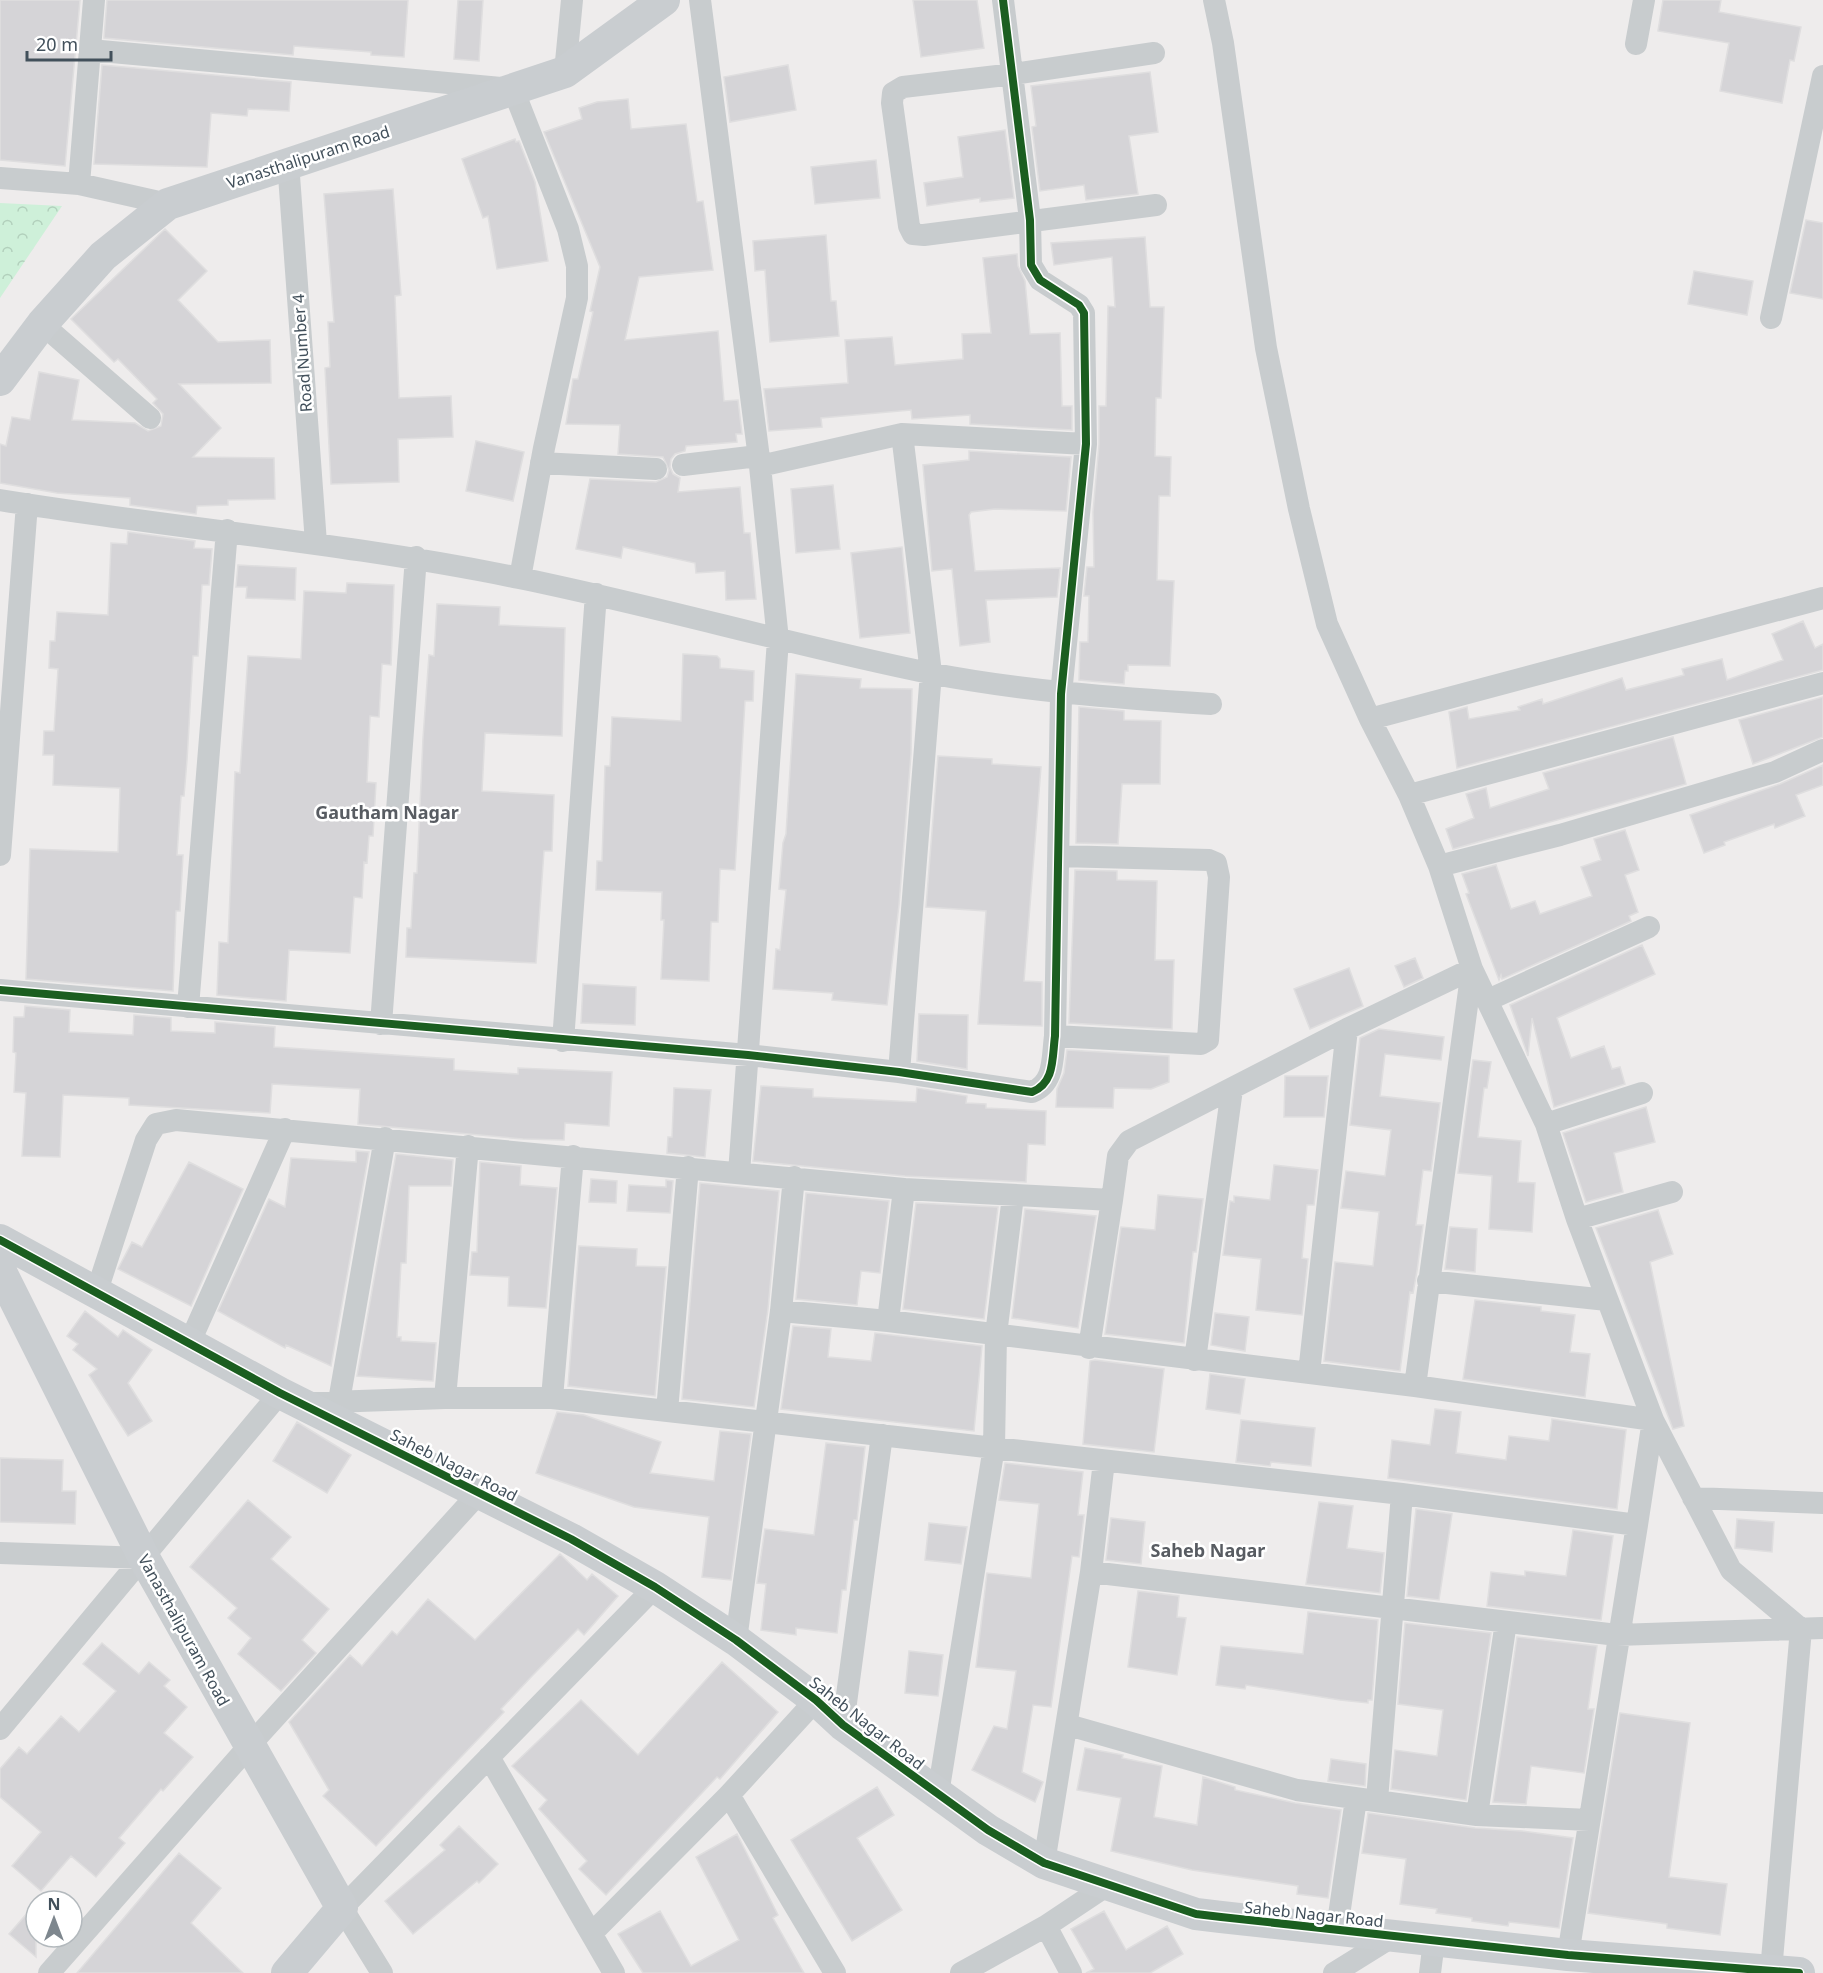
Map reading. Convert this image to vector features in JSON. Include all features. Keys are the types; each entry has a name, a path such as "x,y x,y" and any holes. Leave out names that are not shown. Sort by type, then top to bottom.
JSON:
{"street":[{"path":"80,184 94,0"},
{"path":"565,72 572,0"},
{"name":"Vanasthalipuram Road","path":"0,380 42,324 103,256 168,204 288,162 377,136 565,72 664,0"},
{"path":"700,0 759,461 778,640 739,1173"},
{"path":"0,990 562,1041 748,1055 900,1072 1032,1092 1044,1087 1049,1078 1055,1036 1061,694 1086,444 1084,314 1079,304 1040,280 1031,265 1030,220 1014,74 1003,0"},
{"path":"1214,0 1266,348 1299,509 1327,624 1370,719 1409,795 1439,866 1472,969 1546,1124 1577,1220 1653,1420 1731,1570 1812,1628"},
{"path":"1636,44 1644,0"},
{"path":"90,50 513,89 568,230 577,266 577,298 520,578"},
{"path":"1154,53 1014,74 903,87 893,93 892,103 909,226 913,234 924,235 1156,205"},
{"path":"1771,318 1823,76"},
{"name":"Road Number 4","path":"288,162 316,543"},
{"path":"0,178 80,184 168,204"},
{"path":"42,324 150,418"},
{"path":"900,1072 931,673 902,434"},
{"path":"683,465 759,461 902,434 1086,444"},
{"path":"542,463 656,469"},
{"path":"0,500 416,557 596,594 778,640 931,673 1061,694 1211,704"},
{"path":"0,855 27,504"},
{"path":"188,1007 227,530"},
{"path":"381,1024 416,557"},
{"path":"562,1041 596,594"},
{"path":"1370,719 1823,597"},
{"path":"1409,795 1823,683"},
{"path":"1439,866 1560,836 1775,772 1823,750"},
{"path":"1055,1036 1201,1044 1208,1040 1219,877 1216,862 1209,860 1059,856"},
{"path":"1488,1000 1649,927"},
{"path":"1089,1348 1118,1156 1129,1141 1347,1029 1472,969"},
{"path":"1415,1386 1472,969"},
{"path":"1309,1373 1347,1029"},
{"path":"1195,1360 1232,1089"},
{"path":"1546,1124 1642,1094"},
{"path":"96,1294 146,1140 156,1124 176,1120 385,1138 904,1189 1112,1200"},
{"path":"189,1344 285,1129"},
{"path":"339,1401 385,1138"},
{"path":"445,1398 468,1146"},
{"path":"552,1398 573,1156"},
{"path":"667,1411 687,1167"},
{"path":"736,1640 781,1311 794,1177"},
{"path":"888,1321 904,1189"},
{"path":"1577,1220 1672,1192"},
{"path":"938,1794 994,1447 996,1335 1013,1196"},
{"name":"Saheb Nagar Road","path":"0,1240 189,1344 571,1539 655,1587 736,1640 816,1700 843,1725 988,1830 1044,1863 1196,1914 1568,1955 1785,1972"},
{"name":"Vanasthalipuram Road","path":"0,1270 144,1558 342,1908"},
{"path":"1428,1281 1607,1300"},
{"path":"781,1311 888,1321 1089,1348 1415,1386 1653,1420"},
{"path":"0,1730 144,1558 291,1398 339,1401 552,1398 1402,1494 1637,1525"},
{"path":"1568,1955 1617,1635 1653,1420"},
{"path":"843,1725 882,1436"},
{"path":"1044,1863 1091,1572 1104,1461"},
{"path":"49,1973 249,1746 479,1493"},
{"path":"1337,1929 1366,1799 1394,1609 1402,1494"},
{"path":"1693,1498 1823,1503"},
{"path":"0,1553 144,1558"},
{"path":"1091,1572 1617,1635 1812,1628"},
{"path":"287,1973 342,1908 655,1587"},
{"path":"1477,1815 1506,1622"},
{"path":"1785,1972 1812,1628"},
{"path":"592,1933 729,1795 816,1700"},
{"path":"1068,1725 1297,1791 1477,1815 1589,1820"},
{"path":"489,1757 614,1973"},
{"path":"729,1795 835,1973"},
{"path":"961,1973 1046,1926 1109,1884"},
{"path":"342,1908 382,1973"},
{"path":"1046,1926 1071,1973"},
{"path":"1334,1973 1392,1936"},
{"path":"1430,1973 1434,1941"}],"green space":[{"path":"0,203 62,206 0,298"}],"building":[{"path":"0,0 80,0 65,166 0,160"},
{"path":"107,0 408,0 404,57 294,46 293,55 104,38"},
{"path":"458,0 483,0 479,61 454,59"},
{"path":"913,0 977,0 984,48 921,57"},
{"path":"1663,0 1721,0 1719,12 1801,27 1794,61 1790,60 1782,103 1720,91 1729,43 1658,31"},
{"path":"102,65 291,82 289,111 248,109 247,116 211,113 207,167 94,164"},
{"path":"788,65 796,110 730,122 724,77"},
{"path":"1150,72 1158,132 1129,136 1138,194 1086,200 1084,185 1040,191 1032,127 1036,126 1031,86"},
{"path":"628,99 631,129 686,124 697,202 703,201 713,270 639,277 625,340 718,331 724,401 738,400 742,434 736,434 737,442 686,446 685,451 675,454 671,459 670,467 673,474 680,478 678,492 740,487 744,533 750,533 756,599 726,600 725,571 696,573 695,563 623,547 621,558 576,549 590,479 656,482 667,477 669,470 663,457 618,454 620,425 566,424 573,379 578,379 593,312 590,311 600,267 544,132 582,119 579,108 597,102"},
{"path":"1005,130 1014,198 980,202 980,198 927,206 924,183 963,177 958,137"},
{"path":"515,139 516,142 519,141 535,182 548,261 497,269 488,216 483,218 462,159"},
{"path":"876,160 880,198 815,204 811,167"},
{"path":"393,189 401,295 395,296 399,398 451,396 453,437 398,439 399,482 331,484 325,368 330,367 328,322 334,322 324,194"},
{"path":"1806,220 1823,223 1823,299 1790,293"},
{"path":"165,229 207,271 178,300 218,342 270,340 271,383 179,384 221,428 193,457 274,458 275,499 228,500 228,505 197,506 196,514 130,505 130,498 57,493 0,483 0,444 6,446 12,417 30,420 39,372 79,380 72,420 135,423 148,431 161,426 163,414 153,403 157,399 118,359 114,362 71,319"},
{"path":"826,235 831,301 836,301 839,336 770,342 765,270 755,271 753,241"},
{"path":"1145,237 1150,307 1164,307 1161,398 1156,398 1155,456 1171,457 1170,496 1159,496 1157,580 1174,581 1170,666 1128,665 1124,684 1079,680 1080,642 1088,642 1089,596 1084,596 1087,567 1094,567 1093,512 1099,445 1099,406 1106,406 1108,306 1115,307 1112,257 1054,265 1051,243"},
{"path":"1017,254 1018,266 1025,281 1030,334 1060,333 1062,406 1072,406 1072,430 970,424 970,415 912,419 911,410 821,418 822,427 769,431 764,389 848,383 845,340 892,337 895,365 963,359 962,334 991,333 983,258"},
{"path":"1694,271 1753,281 1747,315 1688,304"},
{"path":"476,441 524,452 513,501 466,491"},
{"path":"969,451 1071,457 1066,511 995,509 971,512 969,515 975,571 1060,568 1057,597 986,600 990,642 960,646 952,569 932,571 923,465 969,460"},
{"path":"833,485 840,549 796,553 791,489"},
{"path":"128,532 195,541 194,548 212,549 209,585 202,585 198,656 193,656 187,760 184,796 181,796 177,855 183,855 180,911 176,911 173,991 26,979 30,849 118,852 120,788 53,785 54,755 43,755 44,731 54,731 58,669 49,668 50,641 55,641 57,612 108,615 111,543 127,544"},
{"path":"902,547 910,633 860,638 851,553"},
{"path":"238,565 296,568 295,600 246,598 247,587 236,587"},
{"path":"347,583 394,585 391,665 382,664 379,717 370,716 367,782 376,783 373,836 369,836 367,863 364,862 362,898 354,897 350,953 289,950 286,1001 217,995 219,942 228,943 235,772 240,773 248,656 301,659 304,591 346,593"},
{"path":"437,604 500,607 499,625 565,628 562,736 485,733 482,791 554,795 552,851 544,851 536,963 406,957 407,928 411,928 414,873 417,873 429,655 434,656"},
{"path":"1803,621 1815,648 1823,644 1823,670 1457,768 1449,712 1467,707 1469,719 1520,710 1518,707 1542,699 1543,704 1622,678 1626,690 1684,675 1682,669 1722,659 1727,680 1783,660 1772,634"},
{"path":"683,654 717,656 720,659 720,668 754,671 753,701 745,701 735,870 720,869 718,922 711,922 709,981 661,979 664,920 661,920 662,892 596,890 597,861 602,861 605,766 610,766 612,717 681,721"},
{"path":"796,674 861,679 860,688 912,689 911,754 899,905 887,1005 832,1000 833,993 773,989 776,949 780,950 786,890 779,889 783,843 786,834"},
{"path":"1823,697 1823,737 1753,764 1739,720"},
{"path":"1079,707 1124,711 1124,720 1161,721 1160,784 1122,784 1118,844 1076,843"},
{"path":"1673,737 1686,784 1453,849 1446,829 1474,818 1466,794 1486,788 1490,808 1549,789 1543,773"},
{"path":"938,756 992,759 992,764 1041,767 1024,981 1042,982 1042,1026 978,1024 986,911 926,907"},
{"path":"1823,765 1823,785 1796,795 1805,816 1775,828 1774,824 1724,842 1725,845 1704,853 1690,815 1780,784"},
{"path":"1625,830 1639,870 1625,875 1638,912 1629,916 1631,921 1502,979 1501,975 1499,980 1466,894 1469,893 1462,874 1496,865 1511,909 1535,901 1540,914 1592,896 1581,867 1601,860 1594,839"},
{"path":"1075,870 1117,871 1117,880 1157,881 1155,960 1174,960 1172,1029 1069,1023"},
{"path":"1642,945 1655,974 1557,1018 1571,1058 1604,1046 1612,1069 1620,1067 1625,1084 1554,1107 1532,1018 1528,1056 1510,1005"},
{"path":"1415,958 1423,978 1404,987 1395,966"},
{"path":"1349,968 1363,1006 1310,1029 1294,989"},
{"path":"583,984 636,987 635,1025 581,1023"},
{"path":"25,1006 70,1010 69,1032 133,1035 134,1015 171,1018 171,1031 215,1033 215,1022 275,1027 274,1047 454,1059 454,1070 518,1074 518,1068 612,1072 609,1126 565,1123 564,1140 523,1139 358,1124 360,1089 272,1084 270,1113 129,1105 129,1098 63,1095 60,1157 22,1156 26,1093 14,1092 16,1053 13,1052 14,1017 24,1017"},
{"path":"919,1014 968,1015 967,1069 917,1061"},
{"path":"1379,1029 1444,1037 1441,1060 1385,1054 1380,1096 1440,1103 1431,1171 1423,1170 1416,1225 1423,1225 1413,1293 1410,1292 1400,1371 1324,1361 1335,1262 1373,1266 1379,1212 1341,1208 1346,1171 1385,1176 1391,1130 1350,1125 1360,1038"},
{"path":"1067,1050 1169,1056 1169,1082 1151,1089 1114,1088 1113,1108 1056,1107 1057,1089 1064,1073"},
{"path":"1473,1060 1491,1062 1487,1088 1484,1088 1478,1137 1521,1141 1518,1182 1535,1183 1532,1232 1489,1229 1492,1176 1458,1173"},
{"path":"1285,1076 1328,1076 1324,1117 1284,1117"},
{"path":"761,1086 813,1089 813,1097 916,1102 917,1088 967,1096 966,1103 986,1104 986,1108 1046,1111 1045,1145 1028,1144 1026,1182 905,1176 753,1161"},
{"path":"674,1088 711,1090 705,1157 667,1153 668,1137 672,1137"},
{"path":"1646,1107 1655,1142 1614,1153 1623,1192 1586,1202 1563,1133"},
{"path":"356,1151 369,1152 331,1366 286,1345 285,1348 218,1311 269,1199 285,1207 291,1158 356,1162"},
{"path":"396,1154 453,1160 451,1186 409,1186 406,1263 401,1263 397,1337 401,1337 401,1341 436,1343 433,1381 357,1376"},
{"path":"189,1162 243,1189 191,1306 118,1269 132,1242 142,1247"},
{"path":"480,1162 521,1166 520,1185 557,1188 546,1308 508,1306 509,1277 470,1275 472,1252 477,1252"},
{"path":"1274,1165 1318,1170 1314,1205 1307,1205 1302,1258 1308,1259 1302,1315 1256,1310 1261,1259 1223,1255 1230,1201 1234,1202 1234,1196 1270,1200"},
{"path":"591,1179 617,1181 616,1203 589,1202"},
{"path":"666,1180 673,1181 670,1213 627,1211 629,1185 666,1187"},
{"path":"700,1183 779,1191 768,1309 754,1407 682,1399"},
{"path":"806,1193 889,1201 880,1273 861,1271 857,1305 796,1299"},
{"path":"1158,1195 1203,1199 1196,1252 1193,1252 1184,1343 1105,1334 1121,1227 1155,1230"},
{"path":"916,1203 998,1207 984,1319 903,1309"},
{"path":"1025,1209 1096,1216 1078,1328 1012,1318"},
{"path":"1658,1210 1673,1254 1650,1262 1684,1426 1673,1429 1596,1228"},
{"path":"1450,1227 1477,1229 1475,1272 1445,1269"},
{"path":"579,1246 637,1249 636,1266 666,1267 655,1396 568,1386"},
{"path":"1475,1300 1541,1307 1541,1311 1575,1315 1570,1352 1590,1354 1585,1397 1463,1379"},
{"path":"85,1311 118,1337 123,1330 152,1350 128,1383 152,1421 128,1436 89,1375 97,1369 73,1350 78,1344 67,1336"},
{"path":"1215,1313 1249,1317 1245,1351 1211,1345"},
{"path":"793,1326 831,1329 828,1357 871,1361 875,1333 982,1346 974,1431 781,1409"},
{"path":"1090,1361 1164,1369 1154,1452 1083,1444"},
{"path":"1210,1374 1245,1379 1240,1414 1206,1409"},
{"path":"1435,1409 1461,1412 1456,1453 1506,1460 1509,1436 1549,1441 1552,1419 1626,1430 1617,1509 1388,1478 1392,1440 1430,1445"},
{"path":"557,1412 584,1415 661,1442 650,1473 714,1481 720,1431 751,1434 731,1580 702,1577 709,1517 634,1507 536,1473"},
{"path":"1241,1420 1315,1428 1311,1466 1271,1462 1270,1466 1236,1462"},
{"path":"297,1422 351,1455 327,1493 273,1461"},
{"path":"826,1443 865,1447 857,1520 854,1520 846,1590 842,1590 837,1633 796,1628 796,1635 761,1630 766,1584 757,1583 765,1529 814,1535"},
{"path":"0,1458 63,1460 62,1491 76,1491 75,1524 0,1522"},
{"path":"1005,1463 1083,1472 1078,1515 1084,1515 1079,1557 1072,1556 1051,1707 1033,1705 1022,1772 1043,1782 1035,1802 972,1770 994,1726 1007,1729 1016,1671 976,1667 987,1573 1031,1578 1039,1504 999,1500"},
{"path":"248,1500 291,1537 271,1559 329,1609 302,1640 316,1653 281,1691 238,1654 251,1638 228,1618 237,1608 190,1567"},
{"path":"1319,1502 1353,1506 1347,1548 1384,1553 1380,1593 1306,1584"},
{"path":"1416,1509 1452,1514 1439,1600 1407,1596"},
{"path":"1111,1518 1145,1522 1141,1564 1106,1560"},
{"path":"1737,1519 1774,1522 1772,1552 1735,1548"},
{"path":"929,1523 967,1527 961,1564 925,1560"},
{"path":"1573,1530 1613,1536 1601,1620 1487,1606 1491,1572 1525,1576 1525,1571 1566,1576"},
{"path":"560,1554 587,1580 592,1574 618,1596 584,1635 578,1629 533,1675 501,1709 504,1712 376,1846 323,1796 329,1790 289,1722 350,1655 362,1666 392,1631 397,1635 428,1599 475,1640"},
{"path":"1138,1591 1179,1596 1177,1617 1186,1618 1177,1675 1128,1667"},
{"path":"1308,1612 1378,1620 1372,1700 1368,1700 1368,1703 1246,1685 1245,1689 1216,1685 1221,1646 1303,1654"},
{"path":"1405,1623 1491,1633 1466,1800 1391,1789 1395,1750 1437,1756 1443,1710 1398,1704"},
{"path":"1517,1637 1597,1646 1588,1709 1594,1709 1584,1773 1531,1766 1526,1804 1493,1802"},
{"path":"102,1643 139,1674 149,1662 170,1680 164,1686 187,1707 164,1733 193,1757 163,1791 161,1789 119,1838 125,1843 96,1877 71,1856 43,1889 39,1889 12,1866 41,1832 0,1797 0,1769 19,1747 27,1754 61,1716 79,1732 116,1691 83,1664"},
{"path":"909,1651 943,1655 938,1696 905,1693"},
{"path":"722,1662 778,1712 720,1779 717,1777 606,1895 579,1869 587,1861 539,1809 547,1800 512,1766 581,1700 638,1755"},
{"path":"1620,1713 1690,1723 1669,1877 1727,1884 1720,1935 1667,1928 1667,1924 1588,1913"},
{"path":"1085,1748 1123,1755 1122,1758 1162,1766 1154,1817 1197,1825 1203,1777 1235,1787 1235,1790 1341,1810 1328,1898 1297,1894 1298,1886 1192,1870 1111,1851 1121,1798 1077,1790"},
{"path":"1331,1759 1366,1764 1365,1786 1328,1781"},
{"path":"877,1787 894,1815 857,1838 902,1910 852,1941 791,1840"},
{"path":"1368,1813 1475,1828 1573,1838 1559,1928 1509,1922 1508,1926 1472,1921 1472,1918 1436,1913 1437,1909 1400,1904 1406,1859 1362,1853"},
{"path":"459,1826 498,1864 479,1883 477,1881 413,1934 385,1901 445,1850 440,1845"},
{"path":"737,1834 778,1915 773,1918 804,1973 643,1973 618,1934 660,1911 691,1966 739,1940 696,1857"},
{"path":"179,1853 221,1888 191,1923 243,1973 77,1973"},
{"path":"1104,1911 1126,1950 1167,1926 1183,1954 1150,1973 1086,1973 1094,1969 1071,1929"},
{"path":"24,1917 24,1947 9,1934"},
{"path":"27,1949 36,1949 36,1957"}],"cycle path":[{"path":"0,990 748,1055 899,1072 1032,1092 1045,1083 1051,1069 1055,1036 1061,694 1086,444 1084,313 1079,305 1040,280 1031,265 1030,220 1003,0"},
{"path":"0,1240 280,1393 571,1539 655,1587 736,1640 816,1700 843,1725 988,1830 1044,1863 1196,1914 1568,1955 1799,1973"}],"district":[{"name":"Gautham Nagar","path":"387,813"},
{"name":"Saheb Nagar","path":"1208,1551"}]}
